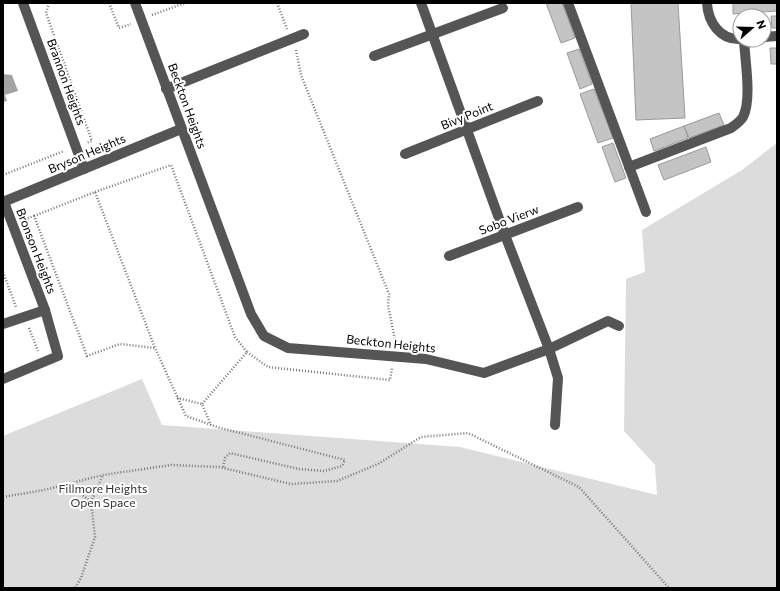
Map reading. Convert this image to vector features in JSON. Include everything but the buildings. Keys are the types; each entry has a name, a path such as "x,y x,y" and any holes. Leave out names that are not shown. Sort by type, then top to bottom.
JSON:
{"lane":[{"name":"Brannon Heights","path":"23,3 84,169"},
{"name":"Beckton Heights","path":"135,3 181,129 252,314 264,336 288,348 426,359 484,373 549,349 608,321 619,326"},
{"path":"421,3 466,130 549,349 558,378 555,425"},
{"path":"568,3 646,212"},
{"path":"706,3 710,20 716,29 732,39"},
{"path":"374,56 503,8"},
{"path":"166,89 304,34"},
{"path":"629,167 731,128 742,119 746,108 747,97 744,48"},
{"name":"Bivy Point","path":"405,154 538,101"},
{"name":"Bryson Heights","path":"3,202 181,129"},
{"name":"Bronson Heights","path":"3,202 45,310 58,356 3,379"},
{"name":"Sobo Vierw","path":"448,256 578,207"},
{"name":"Bronson Heights","path":"3,324 45,310"}],"path":[{"path":"12,224 96,192 171,166 235,337 247,352 268,367 390,380 396,343 388,305 389,294 311,98 291,39 276,3"},
{"path":"96,192 155,348 176,398 186,416 211,425 345,460 342,466 324,472 299,469 230,452 225,458 223,468"},
{"path":"34,216 87,356 120,344 155,348"},
{"path":"202,404 247,352"},
{"path":"176,398 202,404"},
{"path":"202,404 211,425"},
{"path":"3,497 103,476 171,465 223,468 291,484 337,481 378,464 421,438 468,432 579,488 669,588"},
{"path":"75,588 81,578 95,537 91,502 103,476"},
{"path":"68,484 91,502"}],"green space":[{"name":"Fillmore Heights Open Space","path":"777,143 777,588 3,588 3,436 142,379 162,425 460,447 657,495 655,465 624,431 626,279 645,272 642,230 742,170"}],"shaded area":[{"path":"3,74 12,75 18,91 5,95 7,101 3,102"}]}
